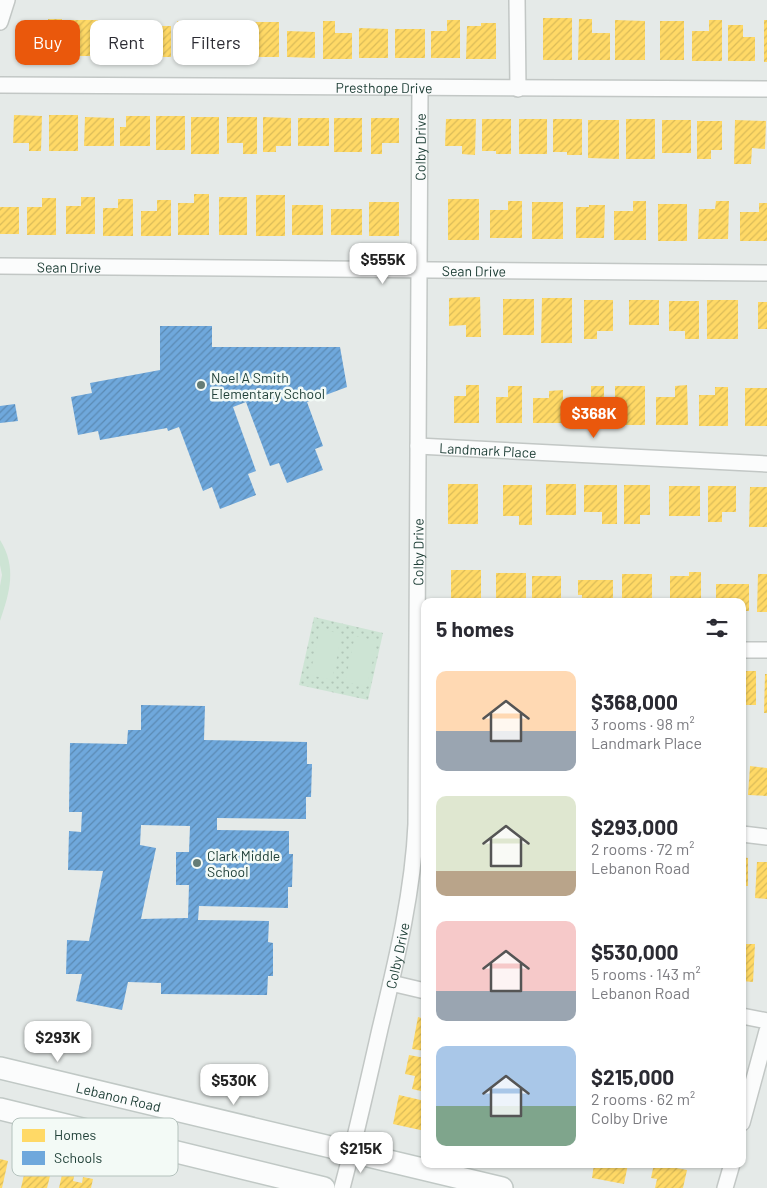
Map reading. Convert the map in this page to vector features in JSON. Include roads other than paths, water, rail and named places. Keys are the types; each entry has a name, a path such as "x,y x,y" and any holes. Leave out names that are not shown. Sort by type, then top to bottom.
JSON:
{"main road":[{"name":"Lebanon Road","path":"0,1068 502,1188"},
{"path":"0,1109 37,1118"},
{"path":"178,1152 324,1188"}],"street":[{"path":"0,22 7,0"},
{"path":"517,0 518,89"},
{"name":"Presthope Drive","path":"0,85 767,89"},
{"name":"Colby Drive","path":"342,1188 352,1153 391,983 420,824 421,641 418,446 420,88"},
{"name":"Sean Drive","path":"0,266 767,273"},
{"name":"Landmark Place","path":"418,446 767,464"},
{"path":"746,650 767,650"},
{"path":"746,834 767,837"},
{"path":"391,983 421,990"},
{"path":"746,1017 767,1021"},
{"path":"746,1108 767,1030"},
{"path":"726,1188 731,1168"}],"place":[{"name":"Noel A Smith Elementary School","path":"201,385"},
{"name":"Clark Middle School","path":"197,863"}]}
